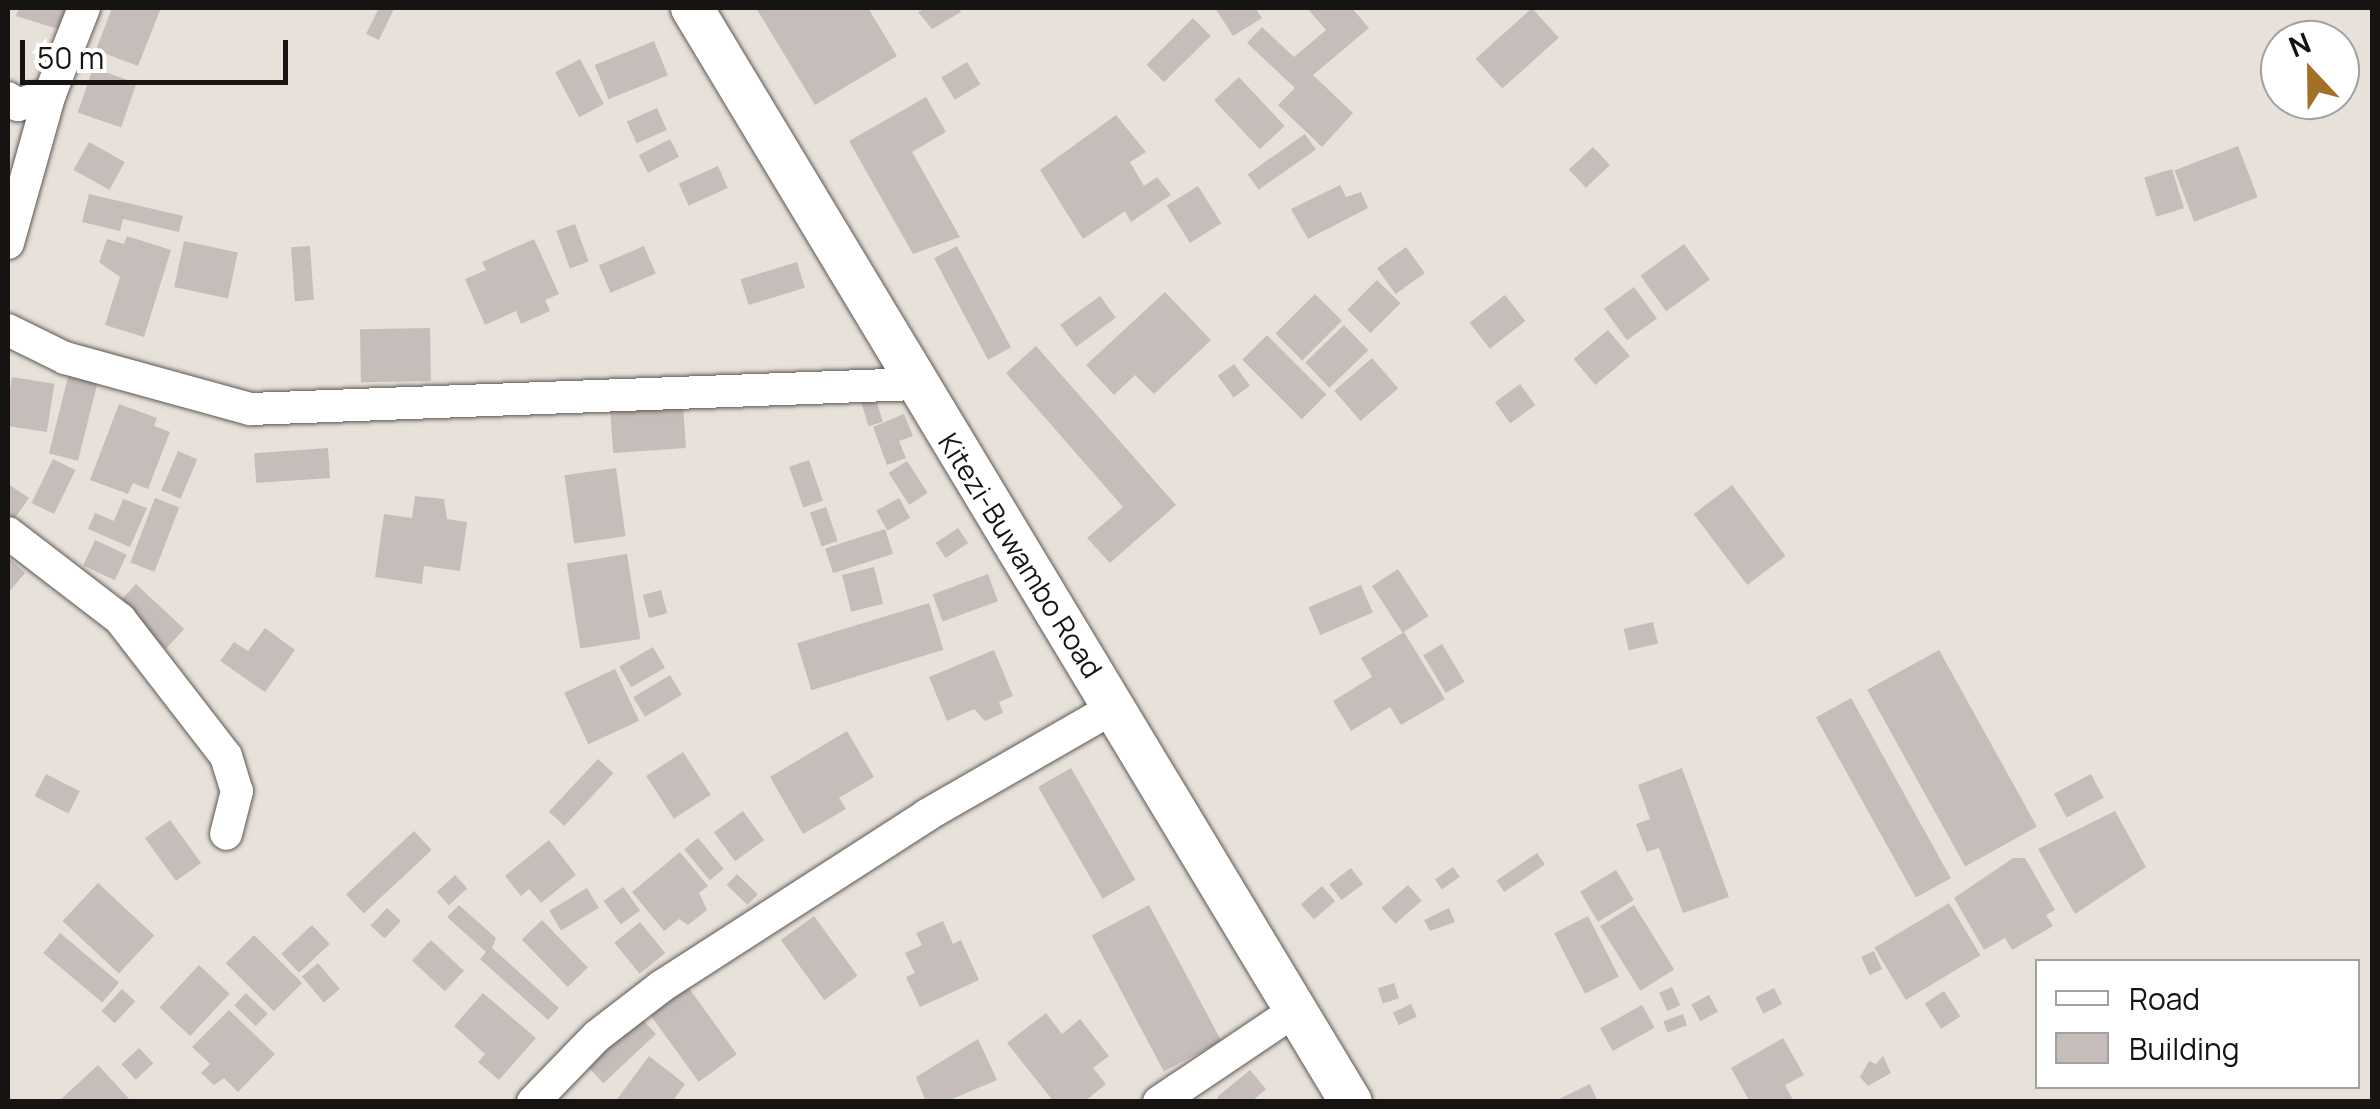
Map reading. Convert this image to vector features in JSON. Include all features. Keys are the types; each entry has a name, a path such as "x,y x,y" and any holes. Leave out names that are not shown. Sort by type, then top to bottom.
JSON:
{"street":[{"path":"8,243 50,94 84,8"},
{"name":"Kitezi-Buwambo Road","path":"692,8 1351,1102"},
{"path":"8,98 18,104 50,94"},
{"path":"8,330 66,358 250,410 916,384"},
{"path":"8,533 120,619 226,756 237,791 226,834"},
{"path":"534,1102 597,1036 718,948 928,814 1116,707"},
{"path":"1159,1102 1296,1010"}],"building":[{"path":"19,8 66,8 58,29 16,16"},
{"path":"112,8 161,8 138,66 96,50"},
{"path":"379,8 394,9 379,40 366,34"},
{"path":"756,8 868,8 897,56 815,105"},
{"path":"926,8 959,8 961,12 932,29 918,12"},
{"path":"1215,8 1255,8 1262,18 1233,36"},
{"path":"1307,8 1352,8 1369,28 1313,75 1353,113 1322,147 1278,105 1295,88 1247,43 1262,27 1294,57 1326,30"},
{"path":"1532,8 1559,38 1502,89 1476,59"},
{"path":"1193,18 1211,36 1164,82 1146,65"},
{"path":"654,41 668,75 609,99 595,65"},
{"path":"580,59 604,104 579,117 555,72"},
{"path":"967,62 980,84 955,100 941,77"},
{"path":"93,68 136,83 121,127 78,112"},
{"path":"1239,77 1285,126 1260,149 1214,100"},
{"path":"926,97 946,132 912,152 960,237 913,254 849,141"},
{"path":"657,108 667,130 637,143 627,121"},
{"path":"1116,115 1146,152 1130,162 1144,186 1157,177 1171,195 1131,222 1125,211 1083,239 1040,170"},
{"path":"1305,134 1316,150 1259,190 1248,174"},
{"path":"670,139 679,157 648,173 639,155"},
{"path":"89,142 125,162 109,190 73,170"},
{"path":"2238,146 2258,197 2194,222 2175,170"},
{"path":"1593,147 1610,165 1586,188 1569,170"},
{"path":"718,166 728,188 688,205 679,183"},
{"path":"2172,169 2184,208 2156,217 2144,177"},
{"path":"1340,185 1346,197 1361,192 1368,208 1308,239 1291,209"},
{"path":"1198,186 1221,223 1190,243 1167,206"},
{"path":"89,194 183,216 179,232 123,219 120,231 82,222"},
{"path":"575,224 589,262 570,268 556,231"},
{"path":"127,236 171,250 144,337 105,325 120,277 99,262 107,239 124,244"},
{"path":"534,239 559,294 545,300 550,311 521,324 516,311 485,325 465,279 486,270 482,262"},
{"path":"184,241 238,252 228,298 174,287"},
{"path":"1684,244 1710,280 1666,311 1640,276"},
{"path":"310,246 314,300 295,301 291,247"},
{"path":"644,246 656,274 611,293 599,265"},
{"path":"957,246 1011,348 988,360 934,258"},
{"path":"1406,247 1425,273 1396,294 1377,268"},
{"path":"797,262 805,288 748,305 741,279"},
{"path":"1377,280 1400,303 1371,333 1347,310"},
{"path":"1634,287 1657,319 1627,340 1604,309"},
{"path":"1165,292 1211,340 1154,394 1135,375 1114,395 1086,365"},
{"path":"1315,294 1342,321 1302,360 1275,334"},
{"path":"1505,295 1525,321 1490,349 1470,323"},
{"path":"1100,296 1116,318 1076,347 1060,325"},
{"path":"1344,325 1368,350 1329,388 1305,363"},
{"path":"430,328 431,381 361,382 360,329"},
{"path":"1608,330 1630,356 1595,385 1574,359"},
{"path":"1267,335 1326,394 1302,419 1242,360"},
{"path":"1036,346 1176,505 1110,563 1087,538 1123,507 1006,373"},
{"path":"1372,358 1398,388 1361,421 1334,391"},
{"path":"1234,364 1250,386 1234,398 1218,376"},
{"path":"69,373 98,380 78,461 49,454"},
{"path":"12,377 54,384 47,432 8,426"},
{"path":"1520,384 1535,405 1510,423 1495,402"},
{"path":"875,396 883,422 869,426 861,400"},
{"path":"119,404 157,418 154,426 170,432 148,489 133,483 128,494 90,480"},
{"path":"683,405 686,448 613,453 610,410"},
{"path":"904,414 913,436 899,441 906,458 887,465 873,427"},
{"path":"328,448 330,478 256,483 254,453"},
{"path":"178,451 197,459 181,499 161,491"},
{"path":"53,459 75,470 54,514 32,503"},
{"path":"809,460 823,501 803,507 789,467"},
{"path":"907,461 928,493 909,505 889,473"},
{"path":"616,468 626,536 574,544 565,475"},
{"path":"8,484 29,498 12,522 8,519"},
{"path":"1732,485 1786,556 1747,585 1694,514"},
{"path":"415,496 444,499 447,519 467,522 460,571 424,566 422,584 375,577 384,514 412,518"},
{"path":"155,498 179,507 155,572 130,562"},
{"path":"899,498 910,518 887,531 876,511"},
{"path":"123,499 147,508 130,547 88,529 95,513 114,521"},
{"path":"826,507 838,541 822,547 810,513"},
{"path":"958,528 968,543 946,558 936,543"},
{"path":"885,529 893,554 833,573 825,548"},
{"path":"95,540 127,555 115,580 83,565"},
{"path":"627,554 640,639 580,648 567,564"},
{"path":"8,557 25,573 8,593"},
{"path":"874,567 883,604 851,612 842,575"},
{"path":"1398,569 1428,616 1403,633 1372,586"},
{"path":"988,574 998,601 942,621 933,594"},
{"path":"136,584 184,629 166,649 118,604"},
{"path":"1361,585 1373,613 1320,635 1309,607"},
{"path":"661,590 667,613 649,618 643,595"},
{"path":"929,603 943,650 811,690 797,643"},
{"path":"1653,622 1658,643 1629,650 1624,629"},
{"path":"265,628 295,650 265,692 220,661 234,642 248,651"},
{"path":"1404,632 1445,699 1401,725 1390,707 1351,731 1333,701 1372,677 1361,658"},
{"path":"1442,644 1465,682 1446,693 1423,655"},
{"path":"653,647 665,668 631,687 619,666"},
{"path":"994,650 1013,696 999,702 1003,713 985,721 974,709 947,721 929,677"},
{"path":"1939,650 2037,827 1965,866 1867,690"},
{"path":"615,669 639,721 588,744 564,693"},
{"path":"670,675 682,695 645,717 633,697"},
{"path":"1851,698 1951,878 1916,898 1816,717"},
{"path":"847,731 874,777 839,798 846,809 803,834 770,777"},
{"path":"683,752 711,795 674,819 646,776"},
{"path":"598,759 613,773 564,826 549,812"},
{"path":"1071,768 1136,880 1103,899 1038,787"},
{"path":"1682,768 1729,897 1683,913 1659,848 1647,852 1636,824 1650,819 1638,785"},
{"path":"46,774 80,791 69,814 35,796"},
{"path":"2091,774 2104,798 2067,818 2054,794"},
{"path":"743,811 764,840 735,861 714,832"},
{"path":"2115,811 2146,867 2075,914 2038,849"},
{"path":"170,820 201,863 176,881 145,838"},
{"path":"414,831 432,850 364,913 346,894"},
{"path":"698,838 724,869 710,880 684,850"},
{"path":"549,840 576,875 541,903 529,889 521,896 505,876"},
{"path":"680,852 708,886 699,893 707,910 688,925 679,919 664,931 632,892"},
{"path":"1537,853 1545,865 1504,892 1496,880"},
{"path":"2013,858 2025,858 2055,910 2046,915 2053,926 2012,950 2005,938 1984,950 1954,898"},
{"path":"1453,867 1460,877 1442,889 1435,880"},
{"path":"1351,868 1363,884 1341,900 1329,884"},
{"path":"1616,870 1634,900 1598,922 1580,892"},
{"path":"737,874 758,894 747,905 727,885"},
{"path":"455,875 467,888 449,905 437,892"},
{"path":"98,883 154,936 119,974 63,921"},
{"path":"1408,885 1422,901 1395,924 1382,908"},
{"path":"1322,886 1335,901 1314,919 1301,904"},
{"path":"623,887 640,910 621,925 604,901"},
{"path":"587,888 599,908 561,930 549,911"},
{"path":"1949,903 1980,955 1906,1000 1874,948"},
{"path":"459,905 496,938 492,948 559,1008 548,1020 480,959 486,952 447,917"},
{"path":"1149,905 1221,1041 1164,1071 1092,936"},
{"path":"1634,905 1674,969 1640,991 1600,926"},
{"path":"387,908 401,921 385,939 371,926"},
{"path":"1449,908 1455,922 1430,931 1424,920"},
{"path":"814,916 857,976 824,1000 781,940"},
{"path":"1588,916 1619,977 1585,994 1554,933"},
{"path":"542,920 588,967 568,987 522,939"},
{"path":"943,921 953,944 961,940 979,980 920,1007 906,977 915,973 905,953 922,945 916,933"},
{"path":"640,922 665,953 640,974 614,943"},
{"path":"312,925 330,944 299,973 281,954"},
{"path":"60,933 119,982 102,1002 43,953"},
{"path":"254,935 302,983 274,1011 226,963"},
{"path":"431,940 464,971 445,991 412,960"},
{"path":"1874,951 1882,969 1869,975 1861,957"},
{"path":"318,963 340,989 324,1003 302,976"},
{"path":"199,965 230,994 190,1036 159,1007"},
{"path":"1394,983 1399,998 1383,1003 1378,988"},
{"path":"688,987 737,1054 699,1082 650,1015"},
{"path":"1672,987 1680,1005 1667,1011 1659,993"},
{"path":"1774,988 1782,1004 1763,1014 1755,998"},
{"path":"122,989 135,1001 115,1023 102,1011"},
{"path":"1944,991 1960,1016 1941,1029 1925,1004"},
{"path":"246,993 268,1014 256,1026 234,1005"},
{"path":"483,993 536,1038 499,1080 478,1062 485,1054 454,1026"},
{"path":"1709,995 1718,1012 1700,1021 1691,1004"},
{"path":"1411,1004 1417,1017 1399,1025 1393,1012"},
{"path":"1642,1005 1655,1028 1613,1051 1600,1028"},
{"path":"229,1010 275,1054 238,1092 224,1078 214,1085 201,1073 210,1064 192,1047"},
{"path":"1046,1013 1062,1034 1080,1019 1109,1056 1093,1068 1106,1084 1084,1102 1054,1102 1007,1043"},
{"path":"1683,1014 1687,1025 1667,1032 1663,1021"},
{"path":"641,1018 656,1034 603,1083 588,1067"},
{"path":"1783,1038 1804,1075 1785,1085 1794,1102 1750,1102 1731,1068"},
{"path":"978,1039 997,1080 945,1102 926,1102 916,1077"},
{"path":"139,1048 153,1063 136,1080 121,1064"},
{"path":"649,1056 685,1084 672,1102 615,1102"},
{"path":"1883,1056 1891,1073 1868,1086 1860,1077 1869,1061 1876,1064"},
{"path":"98,1065 132,1102 58,1102"},
{"path":"1250,1070 1266,1089 1251,1102 1221,1102 1217,1097"},
{"path":"1590,1084 1598,1102 1553,1102"}]}
